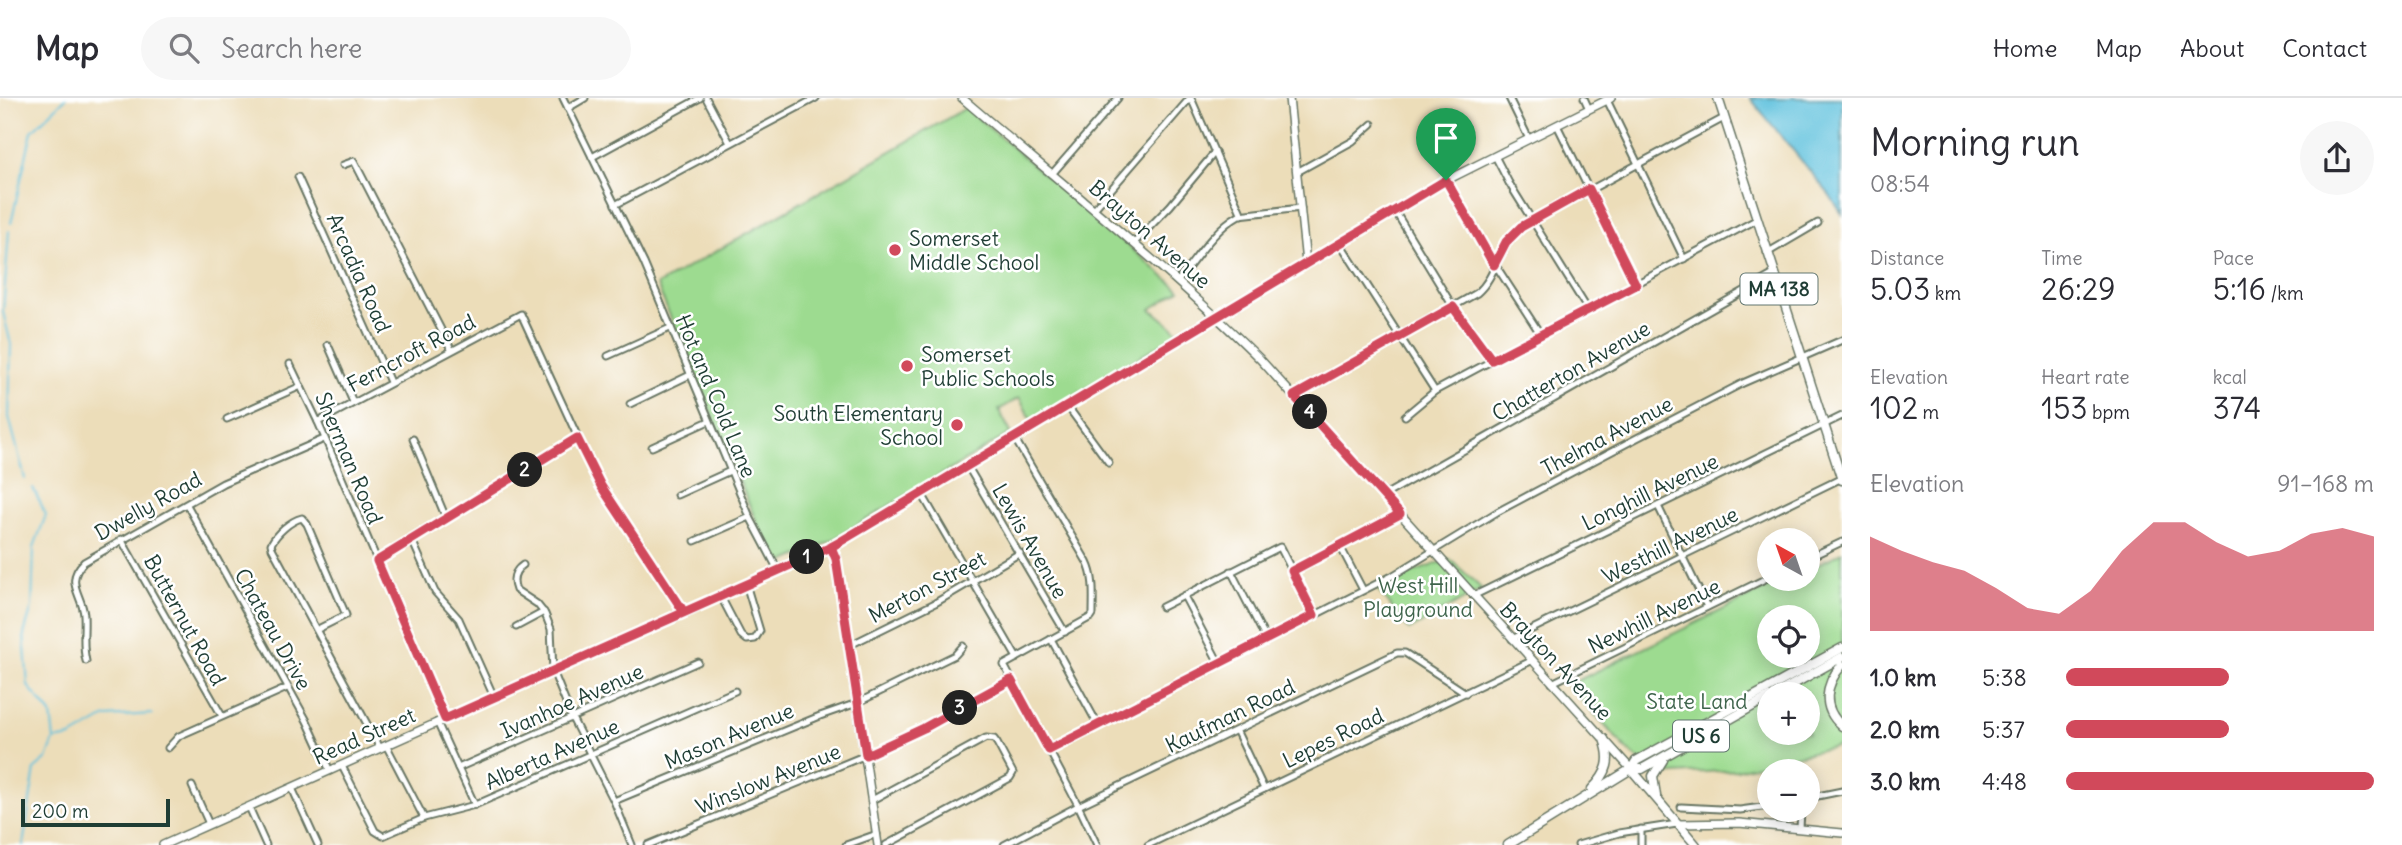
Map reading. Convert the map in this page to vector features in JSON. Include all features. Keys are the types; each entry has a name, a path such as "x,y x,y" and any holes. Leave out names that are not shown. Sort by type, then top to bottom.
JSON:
{"main road":[{"name":"Brayton Avenue","path":"962,98 1218,317 1294,396 1631,769 1696,845"},
{"path":"1289,98 1306,263"},
{"name":"MA 138","path":"1718,98 1842,479"},
{"name":"Read Street","path":"168,844 831,547 1446,180 1609,99"},
{"path":"831,547 836,559 878,845"},
{"name":"US 6","path":"1508,845 1631,769 1638,760 1842,648"},
{"path":"1797,682 1842,657"},
{"path":"1842,665 1831,679 1827,694 1830,712 1842,726"},
{"name":"US 6","path":"1631,769 1642,769 1757,704"},
{"path":"1584,797 1608,768 1609,754 1604,739"},
{"path":"1657,799 1653,784 1654,773 1672,752"},
{"path":"1678,824 1730,823 1842,833"}],"street":[{"name":"Hot and Cold Lane","path":"563,98 629,232 750,517 778,570"},
{"path":"568,108 585,98"},
{"path":"592,157 700,98"},
{"path":"706,98 730,144"},
{"path":"615,205 816,98"},
{"path":"1052,174 1118,98"},
{"path":"1094,209 1190,98 1242,215"},
{"path":"1509,98 1529,139"},
{"path":"1584,98 1589,109"},
{"path":"1609,99 1637,164 1684,259"},
{"path":"1294,396 1482,289 1510,236 1532,220 1724,118"},
{"path":"1297,172 1353,141 1372,124"},
{"path":"1557,125 1636,285"},
{"path":"1134,243 1215,152"},
{"path":"1495,156 1587,310"},
{"path":"343,165 354,161 451,349"},
{"name":"Arcadia Road","path":"298,177 390,382"},
{"path":"1446,180 1494,265 1541,335"},
{"path":"1178,281 1223,227 1242,215 1301,208"},
{"path":"1395,211 1453,307 1492,360"},
{"path":"1405,416 1436,391 1756,220"},
{"path":"1767,253 1818,223"},
{"path":"1340,243 1436,391"},
{"name":"Chatterton Avenue","path":"1383,496 1774,274"},
{"name":"Ferncroft Road","path":"317,422 521,314 577,438"},
{"path":"608,356 670,328"},
{"name":"Thelma Avenue","path":"1049,750 1363,590 1433,552 1497,512 1744,383 1842,340"},
{"path":"328,345 353,402"},
{"name":"Sherman Road","path":"290,364 377,561 475,806"},
{"path":"630,404 690,375"},
{"path":"227,419 301,386"},
{"path":"1068,407 1109,463"},
{"name":"Longhill Avenue","path":"1473,596 1842,416"},
{"path":"652,447 709,421"},
{"path":"377,561 577,438 601,486 684,612"},
{"name":"Dwelly Road","path":"86,661 83,646 84,613 75,589 76,573 90,556 233,478 324,439"},
{"path":"413,439 446,518"},
{"path":"1014,439 1087,562 1093,587 1091,617 1004,665 1097,845"},
{"name":"Lewis Avenue","path":"968,467 1065,632"},
{"path":"677,495 730,471"},
{"name":"Westhill Avenue","path":"1512,639 1842,479"},
{"path":"922,494 1017,658"},
{"name":"Chateau Drive","path":"187,505 307,721 330,771"},
{"path":"1658,506 1707,607"},
{"path":"1292,571 1400,514"},
{"path":"695,541 750,517"},
{"path":"316,630 346,615 302,518 293,521 271,543 316,630 424,818"},
{"name":"Butternut Road","path":"121,539 222,716"},
{"path":"412,540 436,592 459,619 494,697"},
{"path":"1820,552 1842,542"},
{"path":"1340,546 1363,590"},
{"path":"1162,607 1280,547 1314,614"},
{"name":"Merton Street","path":"848,646 904,619 1020,553"},
{"path":"523,565 515,576 516,590 544,612 551,629 553,671 572,718 592,754 632,845"},
{"path":"1231,571 1266,639"},
{"name":"Newhill Avenue","path":"1552,683 1757,583"},
{"path":"720,595 741,635 747,640 755,639 761,631 746,584"},
{"path":"1184,596 1219,663"},
{"path":"516,627 544,612"},
{"path":"1051,639 1098,725"},
{"name":"Mason Avenue","path":"614,801 857,703 955,655 963,646"},
{"name":"Kaufman Road","path":"1004,845 1078,806 1401,652 1434,670 1466,693"},
{"name":"Lepes Road","path":"1148,845 1531,661"},
{"name":"Ivanhoe Avenue","path":"458,768 698,662"},
{"name":"Winslow Avenue","path":"648,845 866,755 924,728 1011,680"},
{"path":"168,748 176,738 287,688"},
{"name":"Alberta Avenue","path":"342,765 379,835 383,836 424,818 475,806 735,691"},
{"path":"1237,732 1264,789"},
{"path":"872,800 990,738 997,743 1013,772 1010,778 886,845"},
{"path":"192,786 209,824"},
{"path":"292,788 318,845"},
{"path":"1820,796 1842,791"},
{"path":"249,807 266,845"},
{"path":"1681,807 1757,808"},
{"path":"1800,822 1800,828"},
{"path":"1578,845 1609,835 1678,824"},
{"path":"1641,845 1642,829"},
{"path":"846,845 877,834"}],"green space":[{"name":"Somerset Public Schools","path":"966,108 1180,290 1151,309 1180,333 1032,421 1019,398 999,410 1011,433 829,542 779,564 759,528 657,285"},
{"name":"State Land","path":"1842,552 1842,745 1783,759 1757,759 1757,765 1737,770 1659,775 1627,750 1568,685 1759,592 1820,592 1820,563"},
{"name":"West Hill Playground","path":"1450,559 1482,589 1409,630 1375,586"}],"water":[{"path":"1750,98 1842,98 1842,214 1829,194"}],"waterway":[{"path":"11,223 32,131 66,98"},
{"path":"9,231 3,312 11,344 9,417 25,479"},
{"path":"23,845 35,769 47,759 54,740 51,714 28,686 24,634 32,607 34,547 46,515 33,488"},
{"path":"54,740 71,737 106,717 152,714"}],"place":[{"name":"Somerset Middle School","path":"895,250"},
{"name":"Somerset Public Schools","path":"907,366"},
{"name":"South Elementary School","path":"957,425"}],"route":[{"path":"1446,180 831,547 445,719 377,561 577,438 601,486 684,612 831,547 836,559 866,755 924,728 1011,680 1049,750 1314,615 1292,571 1400,514 1294,396 1453,307 1492,360 1636,285 1589,189 1521,227 1510,236 1494,265 1446,180"}]}
